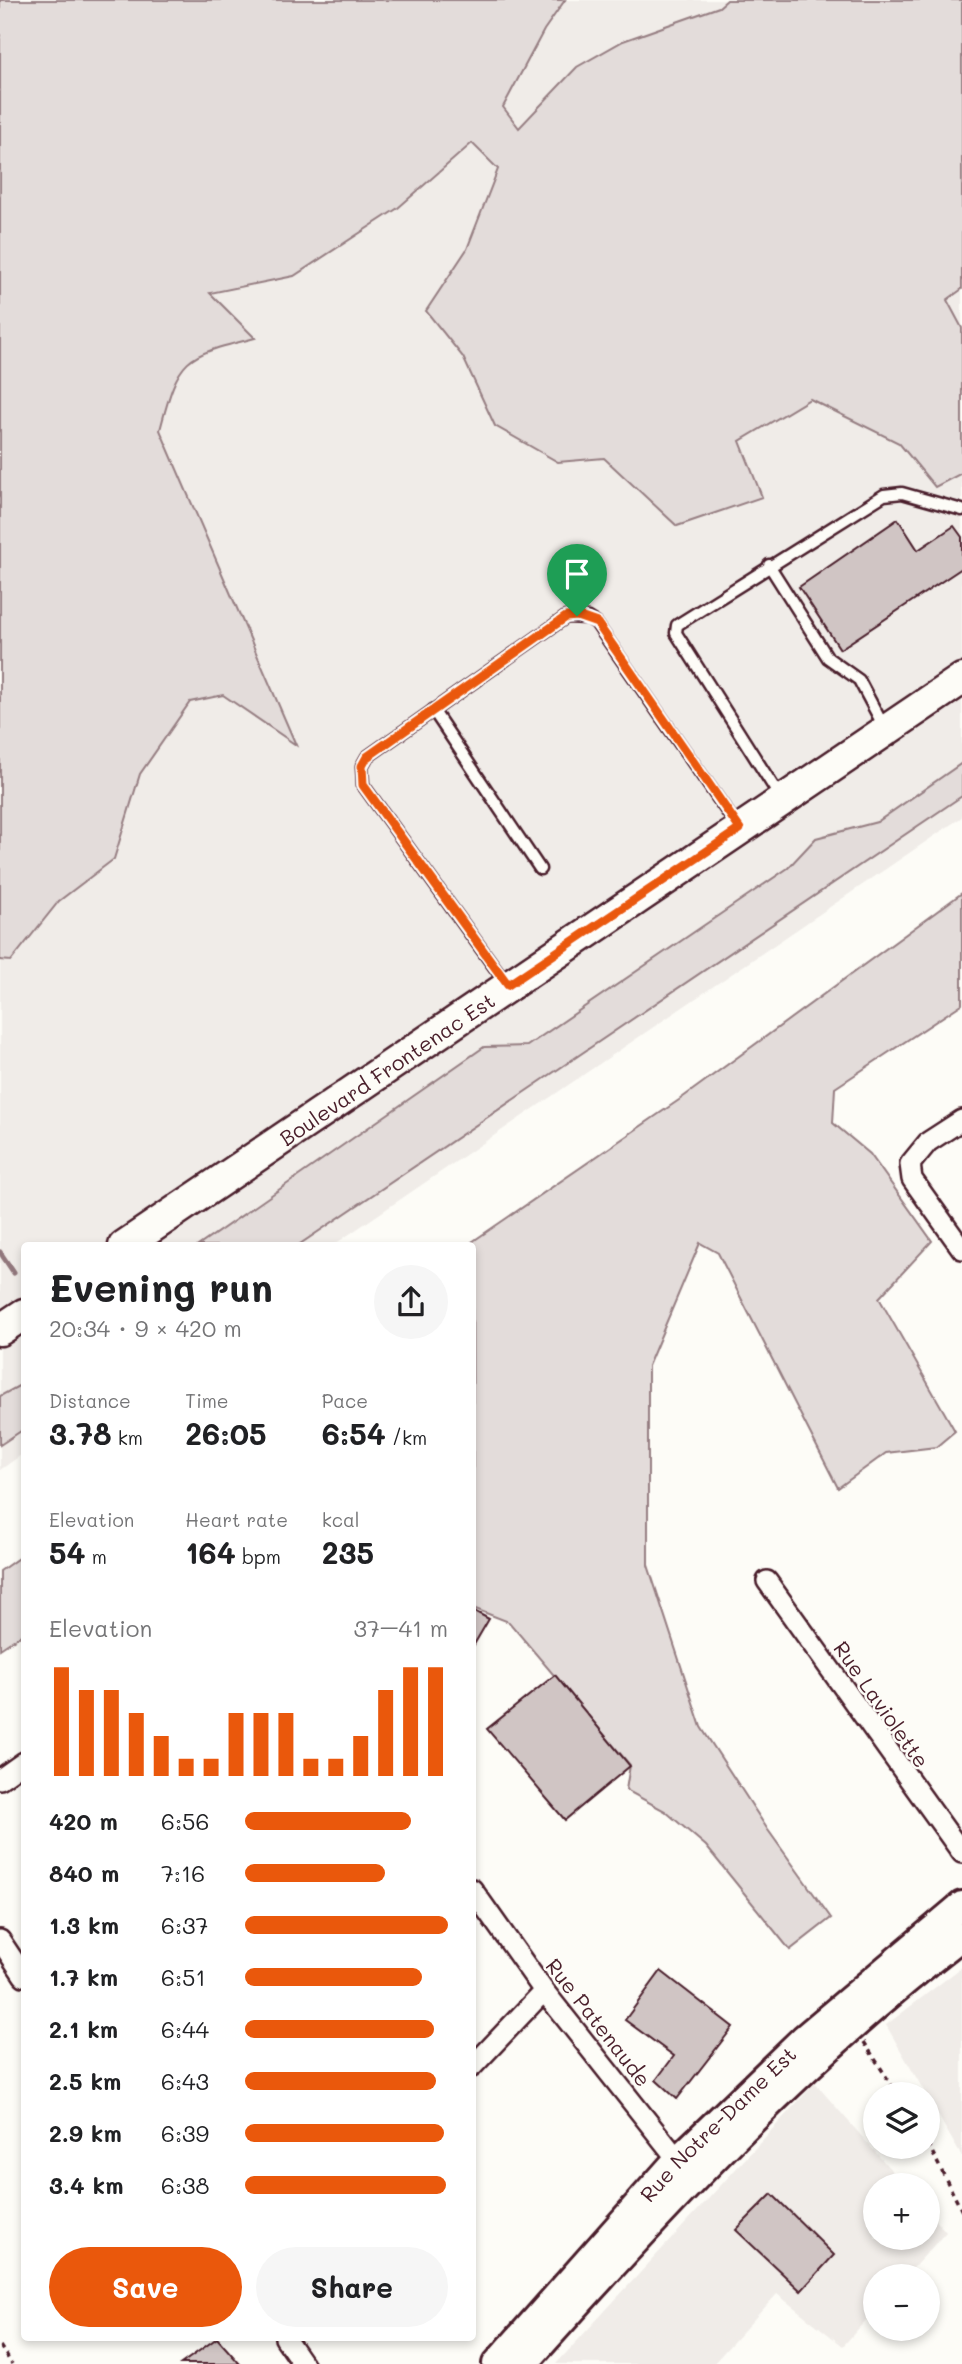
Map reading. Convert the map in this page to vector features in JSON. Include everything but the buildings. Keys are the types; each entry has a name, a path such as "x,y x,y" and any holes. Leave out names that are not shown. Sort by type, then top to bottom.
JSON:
{"main road":[{"name":"Boulevard Frontenac Est","path":"130,1242 962,679"},
{"path":"0,1330 21,1316"}],"street":[{"path":"962,1120 928,1142 910,1164 912,1179 962,1249"},
{"name":"Rue Laviolette","path":"767,1581 962,1853"},
{"path":"0,1779 21,1764"},
{"name":"Rue Patenaude","path":"476,1895 544,1991 685,2170"},
{"name":"Rue Notre-Dame Est","path":"496,2364 527,2357 685,2170 804,2038 962,1905"},
{"name":"Rue Notre-Dame Est","path":"685,2170 821,2052 962,1936"},
{"path":"0,1940 21,1972"},
{"path":"476,2063 544,1991"},
{"path":"287,2341 303,2364"}],"lane":[{"path":"782,800 676,633 681,620 884,495 902,492 962,510"},
{"path":"769,565 828,658 859,680 885,731"},
{"path":"508,985 363,785 362,766 367,757 566,617 588,618 597,623 740,829"},
{"path":"433,710 540,869"}],"path":[{"path":"859,2035 890,2082"},
{"path":"936,2159 962,2211"},
{"path":"0,2346 12,2364"}],"shaded area":[{"path":"0,0 962,0 962,817 338,1242 21,1242 21,1455 0,1470"},
{"path":"0,0 565,0 544,30 503,107 519,128 577,67 623,41 719,7 727,0 962,0 962,289 947,300 962,328 962,473 935,487 899,443 810,399 740,441 762,497 677,526 604,458 558,462 495,426 463,357 426,311 467,249 498,169 472,143 398,208 294,276 210,293 255,338 212,350 188,363 173,387 160,430 296,745 223,695 190,702 140,774 114,859 59,901 11,961 0,960"},
{"path":"962,763 962,796 303,1242 204,1242 484,1047 527,1046 788,868 816,838 877,822"},
{"path":"962,893 962,1004 835,1088 833,1123 870,1154 932,1241 879,1298 955,1431 936,1447 886,1453 838,1488 718,1253 700,1243 648,1366 648,1565 701,1727 768,1830 831,1918 790,1950 706,1846 665,1811 626,1790 630,1765 509,1622 476,1609 476,1242 472,1242 679,1100"},
{"path":"21,1385 21,1431 0,1445 0,1396"},
{"path":"21,1556 21,1635 0,1649 0,1571"},
{"path":"962,1967 962,2157 940,2119 940,2082 919,2082 886,2025"},
{"path":"815,2083 863,2138 863,2159 881,2159 894,2173 863,2173 863,2250 930,2250 917,2264 863,2264 863,2324 843,2346 777,2294 713,2364 556,2364"},
{"path":"940,2225 946,2232 940,2239"}],"waterway":[{"path":"0,1252 14,1273"}],"route":[{"path":"577,616 597,623 740,829 508,985 363,785 362,766 367,757 566,617 577,616"}]}
